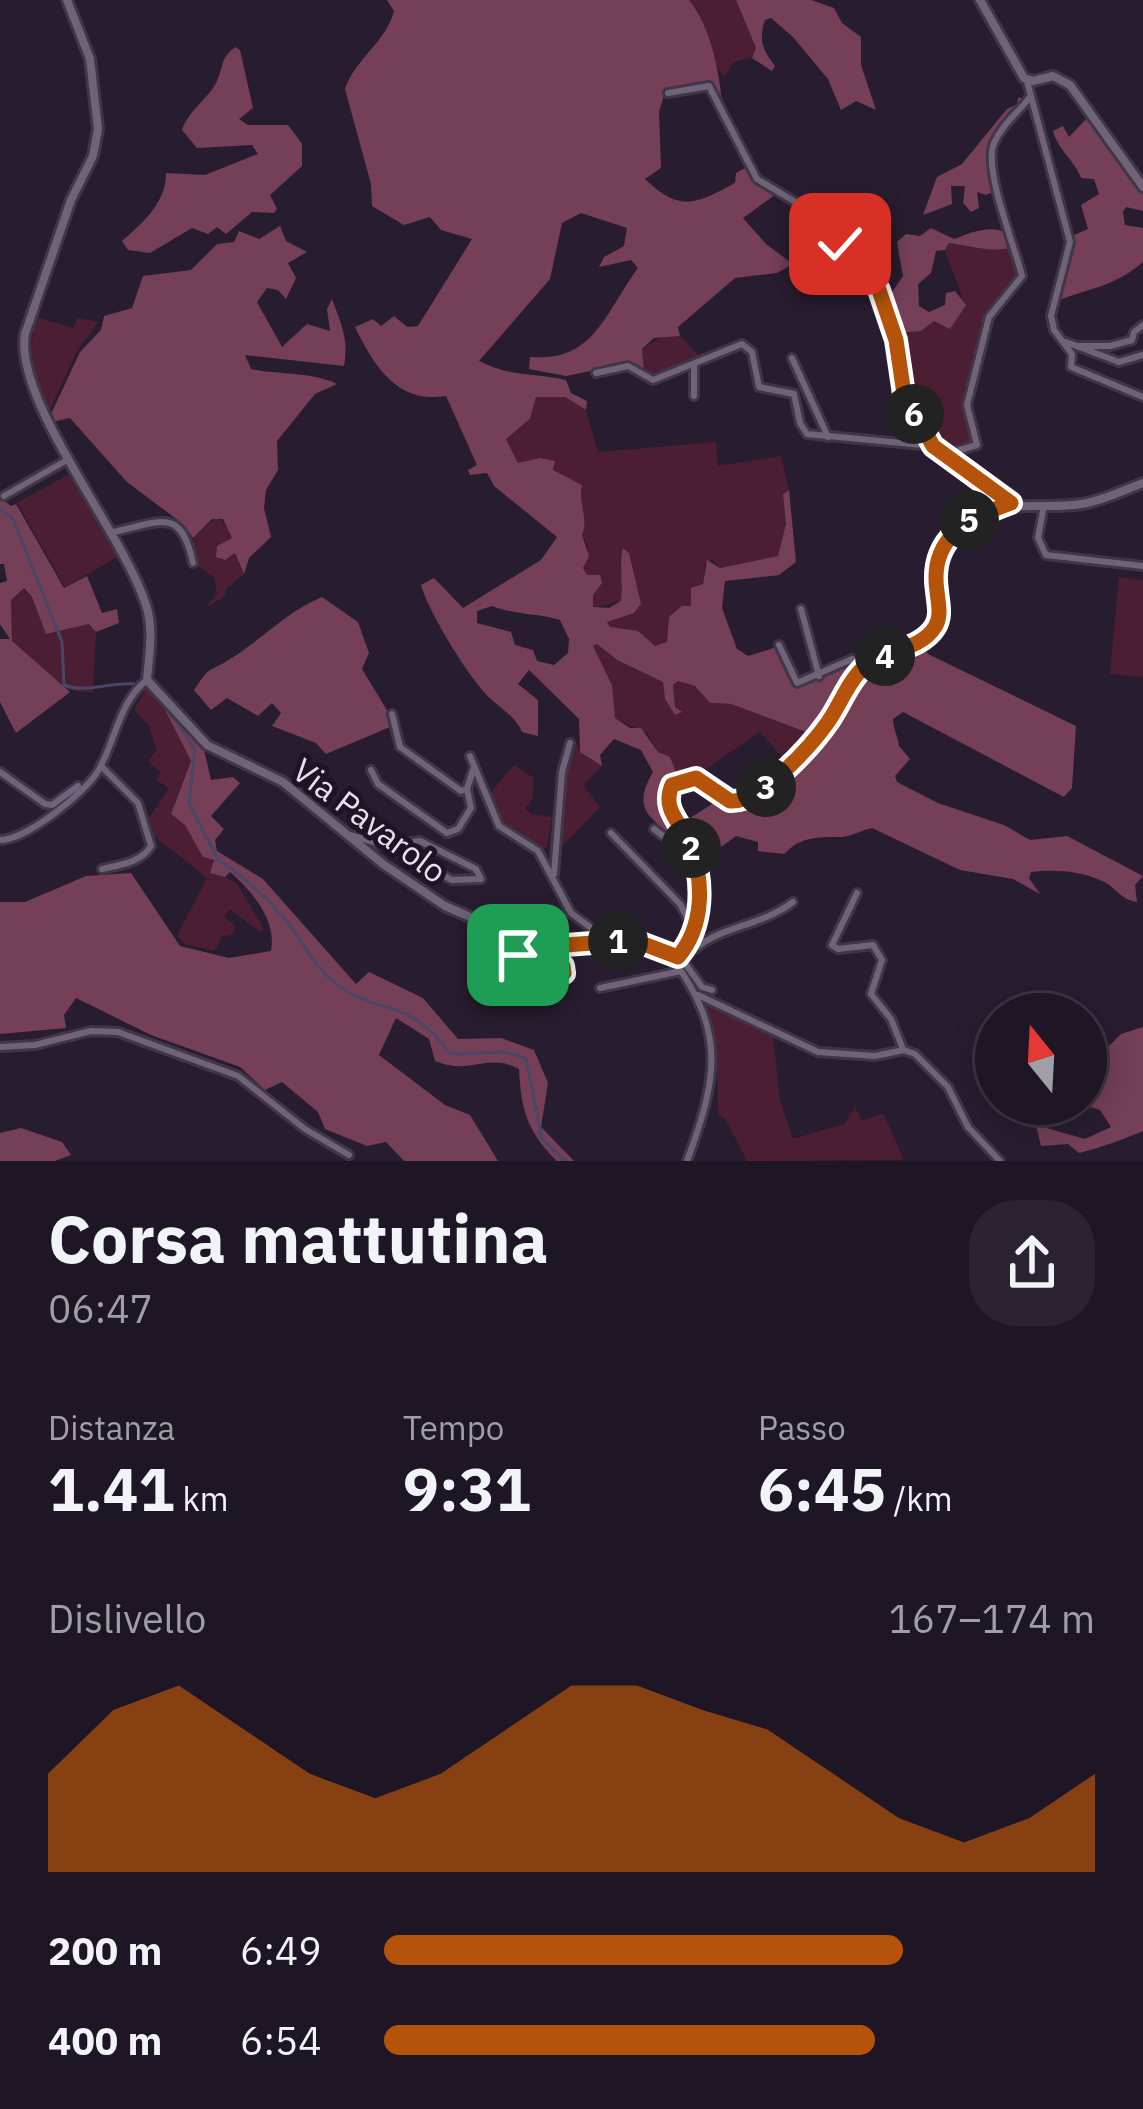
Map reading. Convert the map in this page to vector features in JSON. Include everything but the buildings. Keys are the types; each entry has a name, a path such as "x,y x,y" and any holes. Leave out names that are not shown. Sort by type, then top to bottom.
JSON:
{"street":[{"path":"0,840 24,836 96,775 106,746 147,680 148,611 113,532 64,462 26,361 24,339 71,200 93,156 98,129 90,59 67,0"},
{"path":"980,0 1028,81 1070,242 1052,323 1072,354 1071,367 1143,397"},
{"path":"1028,81 1053,76 1070,85 1141,182"},
{"path":"668,93 709,86 757,179 812,212 870,274 896,340 904,394 933,446"},
{"path":"946,454 977,445 968,405 989,317 1022,276 1006,231 993,145 1012,113 1030,98"},
{"path":"1132,340 1143,325"},
{"path":"1063,340 1123,363 1143,355"},
{"path":"1077,346 1143,342"},
{"path":"596,374 628,366 652,380 746,345 759,387 794,394 802,431 933,446 1011,503"},
{"path":"792,358 828,437"},
{"path":"694,365 694,396"},
{"path":"4,496 64,462"},
{"path":"687,1161 713,1086 698,995 677,957 694,930 699,886 690,844 669,811 672,785 696,778 730,801 752,798 826,726 868,664 912,645 934,627 939,609 934,570 942,546 965,522 1011,503 1083,504 1143,483"},
{"path":"1044,505 1038,538 1046,555 1143,566"},
{"path":"113,532 179,524 187,535 193,563"},
{"path":"801,609 819,676"},
{"path":"778,645 793,681 801,684 852,659 868,664"},
{"name":"Via Pavarolo","path":"147,680 207,745 283,782 346,835 445,906 539,947 644,942 677,957"},
{"path":"392,714 400,747 461,791 467,790"},
{"path":"553,878 562,772 570,743"},
{"path":"470,756 500,826 538,851 572,913 595,931 601,943"},
{"path":"101,766 138,802 151,846 129,863 102,869"},
{"path":"371,770 378,784 447,833 458,829 471,808 467,790 474,767"},
{"path":"0,772 33,800 52,805 96,775"},
{"path":"654,830 675,845 699,886"},
{"path":"611,833 674,897 694,930"},
{"path":"346,835 387,846 452,880 481,879 476,869 420,842 387,846"},
{"path":"856,893 832,945 838,949 873,945 877,950 882,960 871,994 892,1019 904,1050"},
{"path":"677,957 704,938 769,917 793,902"},
{"path":"510,952 526,965 562,976 562,965 537,957 539,947"},
{"path":"677,957 702,987 712,990"},
{"path":"600,988 681,971"},
{"path":"698,995 818,1052 874,1056 904,1050 915,1054 948,1088 968,1127 1000,1161"},
{"path":"0,1047 35,1045 91,1031 118,1032 238,1076 305,1129 349,1155"}],"shaded area":[{"path":"387,0 689,0 713,50 722,103 705,81 665,92 659,112 661,168 645,179 668,197 688,202 735,183 736,173 747,167 754,181 775,195 743,218 793,264 777,273 735,278 678,327 680,336 654,338 642,349 644,373 625,364 566,376 529,369 530,357 552,357 583,344 638,268 631,260 599,267 604,257 624,246 627,228 581,213 562,223 550,279 479,361 566,380 571,393 587,401 586,410 565,397 536,397 530,419 506,439 518,463 540,458 555,461 553,470 582,485 582,535 589,556 583,568 587,575 600,575 602,583 593,595 593,607 609,608 621,601 623,548 629,553 641,604 634,613 607,622 610,627 638,631 655,646 667,642 669,617 682,606 691,606 691,588 703,584 707,560 720,568 778,556 786,524 783,494 789,490 796,562 779,575 725,581 722,608 737,649 748,656 777,647 791,682 800,686 852,661 863,664 814,735 731,704 710,703 695,686 678,681 673,685 675,707 682,712 675,715 665,699 663,682 617,660 597,644 593,646 612,685 615,718 630,728 641,728 658,752 670,757 677,774 664,800 684,838 678,840 647,812 644,795 653,772 641,750 614,739 600,755 602,766 580,752 579,719 529,670 518,684 538,700 538,736 522,732 461,661 421,585 434,578 463,608 541,560 557,537 494,486 487,473 470,475 468,470 477,465 446,396 414,394 390,380 355,327 373,319 381,326 394,316 407,327 418,326 472,239 441,230 430,217 404,225 372,206 371,184 345,89 394,11","holes":["492,606 560,620 569,639 568,653 554,665 537,661 533,650 515,645 511,632 477,623 477,611"]},
{"path":"689,0 736,0 756,48 752,58 734,62 724,77"},
{"path":"736,0 811,0 834,8 842,23 861,37 861,65 876,110 856,101 841,110 828,79 771,18 765,20 762,40 775,66 772,71 752,58 756,48"},
{"path":"235,47 240,50 253,108 239,119 248,125 288,125 302,144 302,166 270,195 277,209 274,213 252,212 226,234 217,227 208,234 192,228 150,253 128,250 122,241 158,203 166,173 205,175 258,154 252,145 197,148 182,130"},
{"path":"1028,97 999,138 997,190 986,195 977,192 979,208 971,212 963,203 965,186 951,186 952,204 923,215 937,177 962,164 1007,109 1018,98"},
{"path":"1090,115 1143,190 1143,211 1126,207 1123,212 1125,225 1143,228 1143,262 1112,282 1057,301 1070,237 1088,229 1081,205 1099,194 1094,179 1081,178 1053,131 1063,126 1069,137"},
{"path":"280,226 286,241 307,252 288,263 296,278 286,299 278,290 267,288 257,302 282,347 307,324 330,331 327,309 332,299 346,347 344,366 245,355 251,369 337,384 315,394 277,441 278,470 266,490 264,508 271,537 249,558 244,574 235,553 225,560 216,557 217,546 232,538 223,519 212,519 193,538 183,524 127,482 70,418 53,422 50,416 80,352 101,330 104,316 132,308 143,276 191,270 217,244 234,242 239,231 259,239"},
{"path":"931,228 954,239 980,230 1000,230 1007,233 1012,247 949,243 945,250 936,251 931,273 918,284 919,306 929,312 945,305 946,293 955,291 966,305 950,329 934,321 921,331 895,333 886,301 903,276 897,242 906,234 920,236"},
{"path":"963,241 979,249 1012,247 1021,276 995,306 967,405 977,445 946,454 914,416 895,333 955,320 962,296 945,250 948,243"},
{"path":"36,317 73,328 78,318 98,322 77,351 49,412 29,360"},
{"path":"663,335 680,336 700,357 653,378 644,373 642,350"},
{"path":"536,397 565,397 586,410 598,452 716,442 718,466 781,456 789,490 783,495 786,525 778,557 719,568 712,559 705,564 703,584 691,588 691,606 669,617 667,642 655,646 609,627 607,622 634,613 622,559 621,601 593,608 583,568 588,546 582,535 579,498 553,470 554,462 518,463 506,438 530,419"},
{"path":"69,474 117,557 65,587 17,503"},
{"path":"0,498 11,506 16,504 64,588 87,576 102,613 117,609 119,623 96,632 89,624 46,634 24,588 11,600 12,641 70,692 16,733 0,702 0,639 10,639 0,624 0,583 7,581 4,564 0,564"},
{"path":"217,517 232,533 232,539 222,545 220,561 234,553 244,574 226,589 226,595 206,608 217,593 214,577 198,566 193,538"},
{"path":"1119,577 1143,580 1143,677 1110,674"},
{"path":"23,588 32,597 47,634 89,624 96,632 93,692 58,684 11,640 11,600"},
{"path":"322,597 358,622 369,653 362,669 388,712 390,727 326,754 316,743 272,726 281,713 272,703 258,716 227,698 211,710 194,690 207,673"},
{"path":"922,643 928,654 1076,726 1072,788 1064,797 903,712 893,723 899,746 910,759 895,776 897,782 1030,840 1067,836 1143,876 1135,885 1137,902 1102,881 1067,872 1031,872 1029,878 1040,894 1013,879 960,870 872,828 804,841 784,854 758,851 758,842 736,836 698,864 684,822 715,802 743,806 764,795 839,717 875,665"},
{"path":"597,644 617,660 663,682 665,700 675,708 673,685 678,681 695,686 710,703 731,704 814,735 787,762 760,732 698,774 677,774 670,758 658,752 647,733 614,718 612,685 593,646"},
{"path":"146,689 158,696 191,761 174,804 221,874 237,884 264,929 260,932 230,909 224,917 236,927 214,951 184,944 177,936 207,878 154,836 148,819 169,789 156,779 161,772 148,761 157,750 149,726 134,709"},
{"path":"158,696 203,745 211,780 233,777 240,783 211,816 224,829 215,840 217,851 263,879 356,984 369,972 423,998 458,1039 501,1038 534,1050 548,1083 541,1127 574,1161 557,1161 532,1130 519,1069 497,1063 459,1066 435,1061 429,1039 396,1018 379,1055 445,1105 470,1115 498,1161 404,1161 386,1142 367,1146 325,1129 318,1112 282,1082 265,1090 240,1067 151,1035 76,998 64,1015 66,1028 0,1034 0,902 25,902 86,876 131,873 180,946 229,958 271,951 270,928 254,897 230,872 225,877 210,873 214,860 203,857 185,825 171,814 191,761"},
{"path":"577,743 580,752 602,766 583,785 600,807 556,852 563,777"},
{"path":"514,765 534,778 532,800 525,808 531,814 552,817 547,847 542,849 505,826 488,796"},
{"path":"705,1003 773,1036 780,1101 793,1139 844,1124 855,1107 862,1121 883,1113 904,1160 747,1161 726,1120 718,1114 717,1072"},
{"path":"1143,1027 1143,1131 1079,1153 1068,1144 1041,1146 1036,1125 1085,1139 1111,1127 1107,1121 1107,1048 1121,1034"},
{"path":"21,1128 62,1142 71,1155 55,1161 0,1161 0,1133"}],"waterway":[{"path":"0,509 13,519 62,642 64,685 136,684"},
{"path":"162,701 195,749 189,803 218,860"},
{"path":"221,862 270,903 322,971 345,990 418,1021 450,1054 506,1052 526,1059 542,1139 565,1161"}],"route":[{"path":"518,955 526,965 557,977 564,973 563,966 537,957 539,947 633,940 678,957 693,936 700,901 690,844 669,811 672,785 686,777 696,778 730,801 752,798 826,726 865,666 912,645 934,627 939,609 934,570 949,536 965,522 1011,503 933,446 904,394 896,340 879,290 864,266 840,244"}]}
